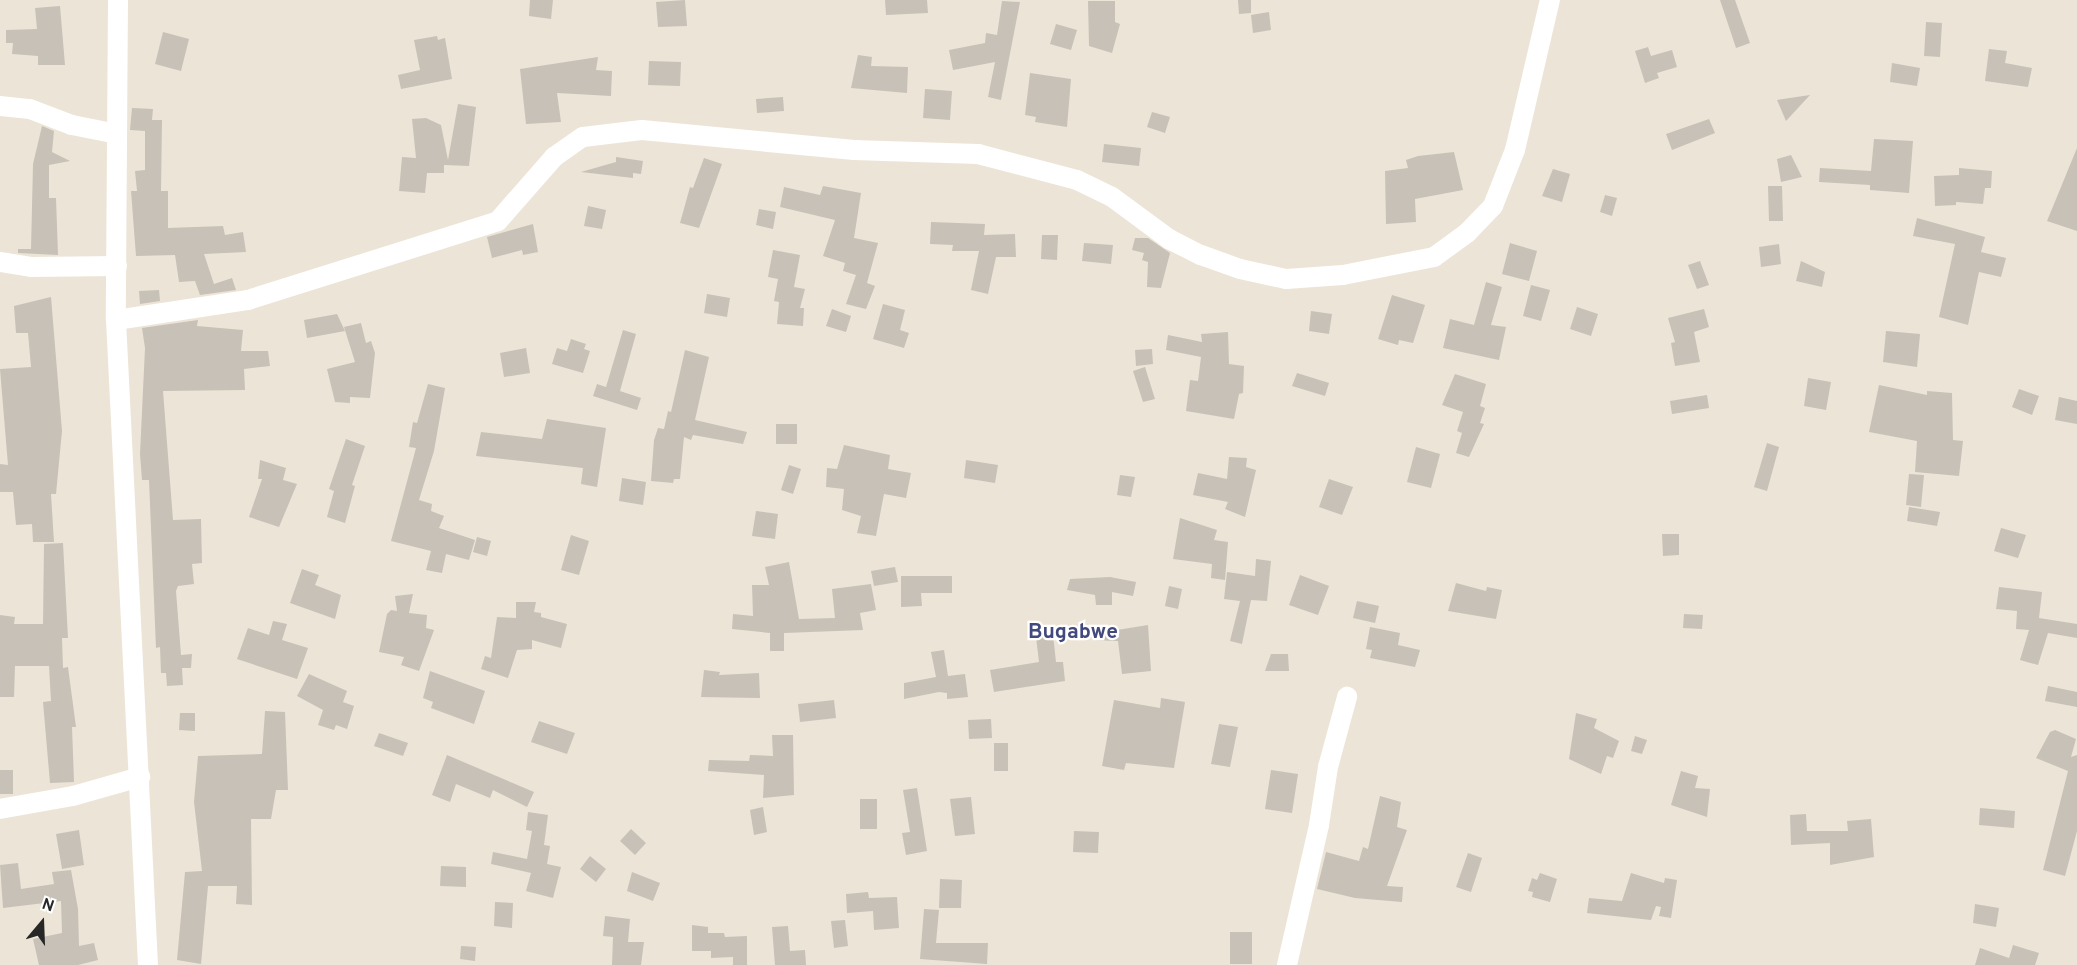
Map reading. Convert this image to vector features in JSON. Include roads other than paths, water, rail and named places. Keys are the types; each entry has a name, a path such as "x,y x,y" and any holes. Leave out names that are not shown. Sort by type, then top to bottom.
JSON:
{"street":[{"path":"118,0 116,320 148,965"},
{"path":"116,320 248,300 498,221 554,157 583,136 642,130 854,150 978,153 1077,180 1112,197 1169,239 1201,255 1240,269 1286,279 1343,275 1434,257 1467,233 1493,206 1515,150 1550,0"},
{"path":"0,106 30,110 72,125 117,134"},
{"path":"0,262 31,267 117,266"},
{"path":"1287,965 1319,825 1328,767 1347,697"},
{"path":"0,809 73,796 140,777"}],"district":[{"name":"Bugabwe","path":"1073,633"}]}
